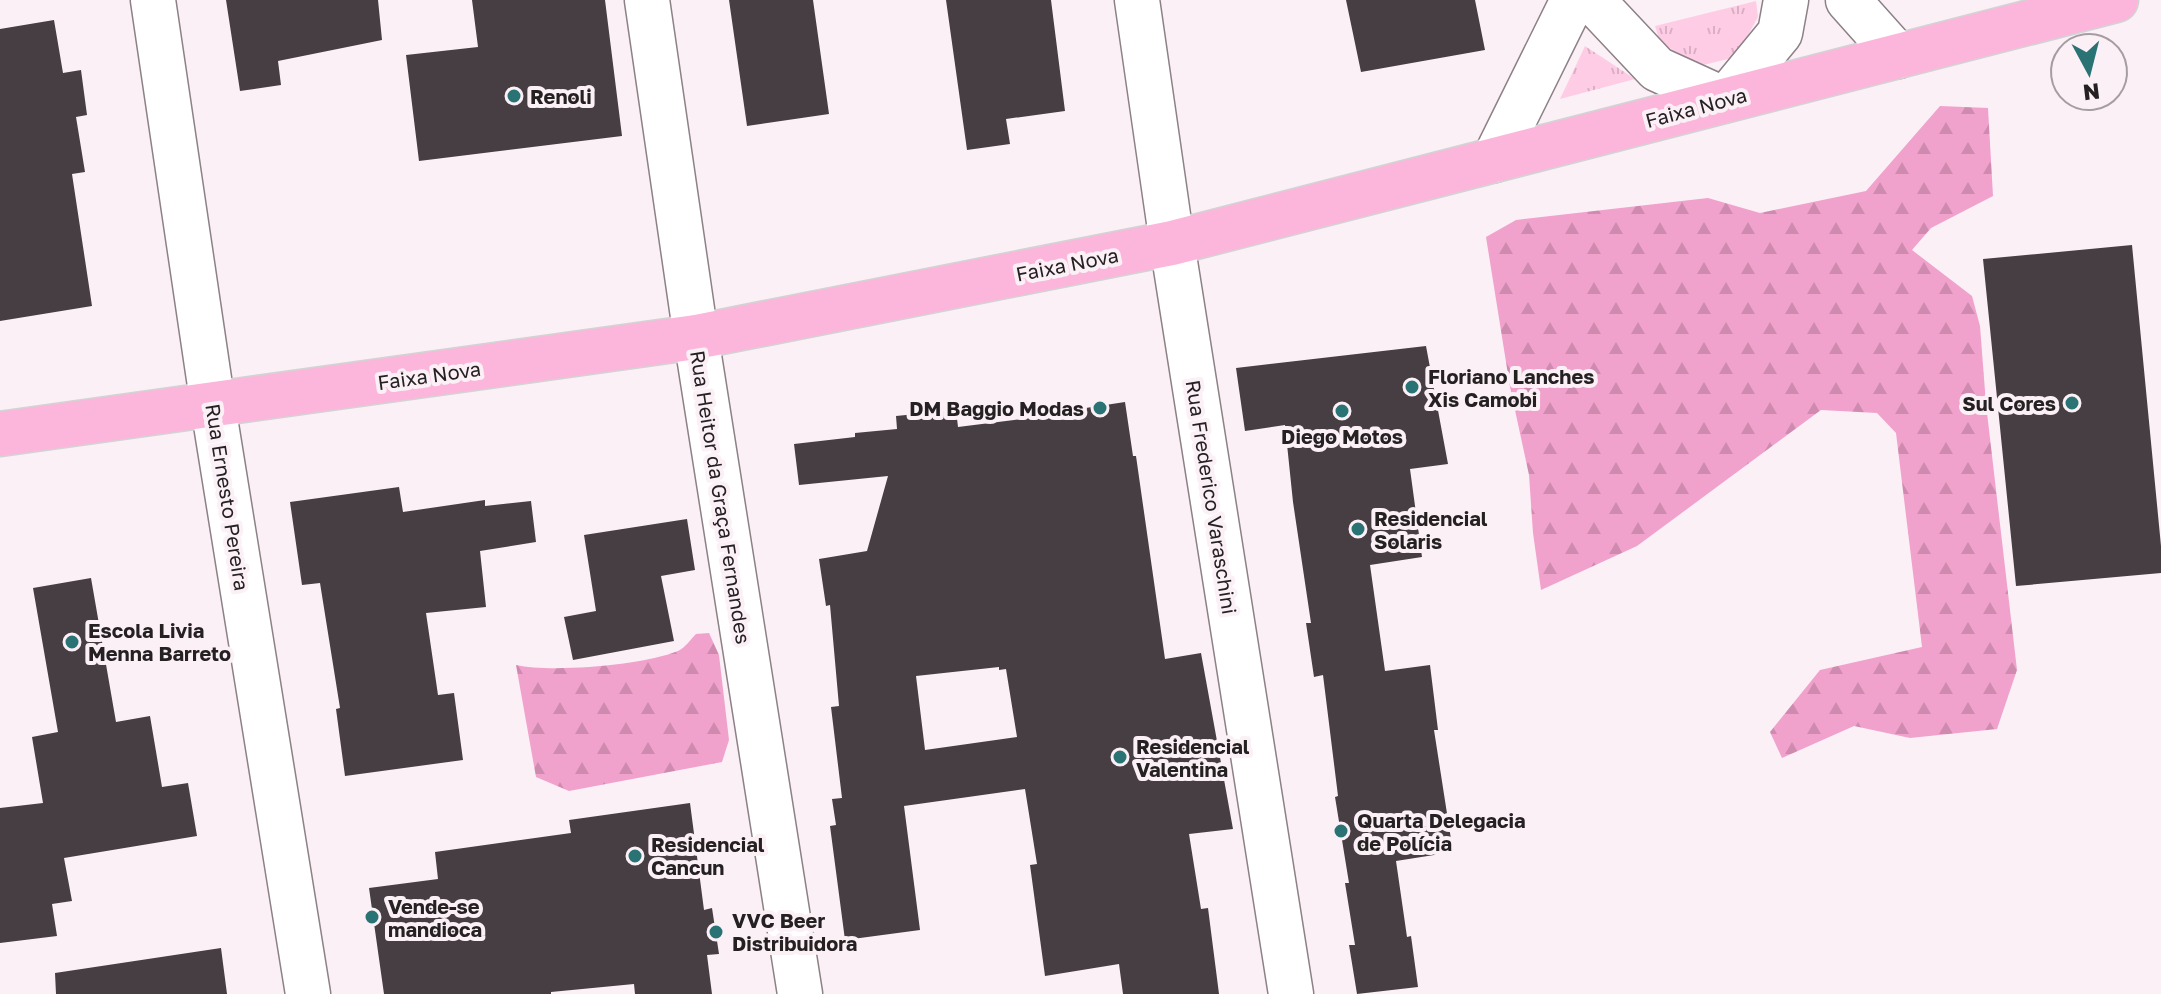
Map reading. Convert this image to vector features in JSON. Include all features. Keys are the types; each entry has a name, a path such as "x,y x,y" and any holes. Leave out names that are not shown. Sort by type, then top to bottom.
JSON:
{"highway":[{"name":"Faixa Nova","path":"0,434 696,337 1172,243 2116,0"}],"street":[{"name":"Rua Ernesto Pereira","path":"153,0 213,406 308,994"},
{"name":"Rua Heitor da Graça Fernandes","path":"647,0 696,337 800,994"},
{"name":"Rua Frederico Varaschini","path":"1137,0 1172,243 1291,994"},
{"path":"1494,160 1573,0"},
{"path":"1592,0 1657,69 1725,100 1780,33 1786,0"},
{"path":"1848,0 1898,56"}],"green space":[{"path":"1756,1 1758,17 1736,57 1699,66 1660,42 1655,26"},
{"path":"1585,46 1635,79 1560,99"},
{"path":"1940,106 1988,108 1993,196 1931,228 1912,250 1972,296 1980,326 2017,670 1997,729 1910,738 1854,726 1782,758 1770,732 1820,670 1922,647 1896,433 1877,413 1821,410 1637,546 1541,590 1529,475 1510,387 1486,237 1516,220 1708,198 1760,213 1866,191"},
{"path":"709,633 719,655 729,740 722,762 569,791 536,777 516,665 574,668 621,664 678,651 696,634"}],"building":[{"path":"226,0 378,0 382,40 278,61 281,85 240,91"},
{"name":"Renoli","path":"472,0 605,0 622,136 419,161 406,55 478,47"},
{"path":"729,0 813,0 829,114 747,126"},
{"path":"946,0 1051,0 1065,111 1006,119 1010,144 967,150"},
{"path":"1346,0 1475,0 1485,50 1361,72"},
{"path":"54,20 63,73 81,70 87,115 76,117 85,172 72,174 92,306 0,321 0,29"},
{"name":"Sul Cores","path":"2132,245 2161,573 2016,586 1983,259"},
{"path":"1426,346 1448,464 1410,469 1422,557 1370,565 1385,671 1430,665 1438,730 1434,730 1453,852 1396,861 1418,987 1357,994 1349,945 1355,945 1345,883 1349,883 1335,797 1338,796 1323,675 1314,677 1306,623 1311,623 1285,425 1245,431 1236,368"},
{"path":"1125,402 1133,456 1136,456 1165,659 1201,653 1233,829 1189,834 1201,909 1208,908 1219,994 1123,994 1119,964 1045,976 1030,865 1037,864 1025,789 904,806 920,930 845,940 830,826 836,825 832,799 842,798 831,707 839,706 830,605 826,606 819,559 867,551 888,476 799,485 794,444 897,429 896,416 956,410 958,427","holes":["999,667 999,670 1006,669 1017,737 925,750 916,676"]},
{"path":"399,487 403,512 485,500 485,506 531,501 536,542 480,551 486,607 426,613 438,695 454,693 463,760 345,776 336,709 340,708 320,583 302,585 290,502"},
{"path":"687,519 695,570 661,576 674,641 573,660 564,617 596,611 584,535"},
{"path":"91,578 116,722 150,716 162,787 188,783 197,836 64,858 72,901 52,904 57,936 0,943 0,808 43,803 32,737 58,732 33,588"},
{"path":"690,803 704,910 712,908 719,954 707,955 712,994 635,994 634,984 551,994 384,994 369,888 438,879 435,852 571,833 569,820"},
{"path":"221,948 227,994 56,994 55,973"}],"place":[{"name":"Renoli","path":"514,96"},
{"name":"Floriano Lanches Xis Camobi","path":"1412,387"},
{"name":"Sul Cores","path":"2072,403"},
{"name":"DM Baggio Modas","path":"1100,408"},
{"name":"Diego Motos","path":"1342,411"},
{"name":"Residencial Solaris","path":"1358,529"},
{"name":"Escola Livia Menna Barreto","path":"72,642"},
{"name":"Residencial Valentina","path":"1120,757"},
{"name":"Quarta Delegacia de Polícia","path":"1341,831"},
{"name":"Residencial Cancun","path":"635,856"},
{"name":"Vende-se mandioca","path":"372,917"},
{"name":"VVC Beer Distribuidora","path":"716,932"}]}
